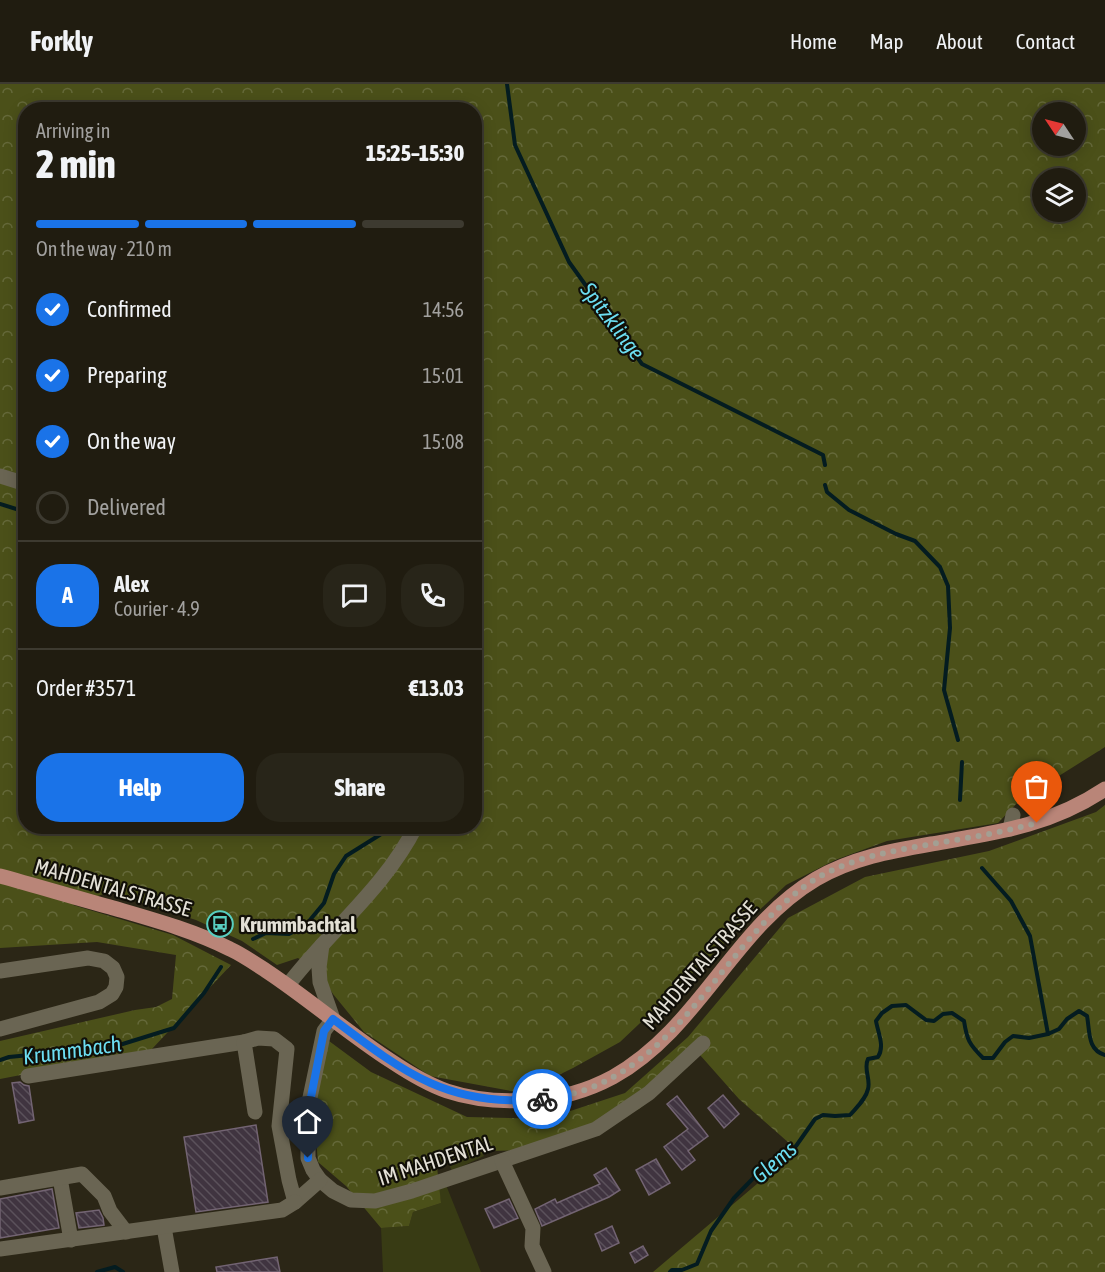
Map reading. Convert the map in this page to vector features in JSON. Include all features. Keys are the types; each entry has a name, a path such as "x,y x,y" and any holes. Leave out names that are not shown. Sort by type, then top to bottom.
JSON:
{"main road":[{"name":"MAHDENTALSTRASSE","path":"0,876 133,913 195,934 234,951 288,985 396,1064 423,1081 444,1090 475,1098 512,1101 540,1100 590,1088 648,1054 679,1024 760,925 794,894 814,880 844,865 872,856 1012,822 1037,823 1082,804 1105,789"}],"street":[{"path":"0,476 18,482"},
{"path":"288,985 388,871 412,834"},
{"path":"0,1250 282,1210 320,1180 312,1170 308,1158 309,1107 324,1031 333,1019 320,982 322,945"},
{"path":"0,971 88,958 104,961 113,968 117,977 116,987 112,993 99,1002 0,1029"},
{"path":"28,1076 258,1038 274,1039 287,1049 279,1126 295,1202"},
{"path":"244,1042 255,1112"},
{"name":"IM MAHDENTAL","path":"320,1180 333,1191 351,1200 375,1201 412,1191 596,1129 649,1093 703,1042"},
{"path":"502,1161 533,1228 532,1246 544,1272"},
{"path":"0,1188 82,1174 104,1196 110,1211 126,1233"},
{"path":"60,1178 71,1240"},
{"path":"164,1227 172,1272"}],"green space":[{"path":"0,84 1105,84 1105,747 1019,801 998,823 887,841 835,860 786,885 620,1042 522,1093 430,1076 364,1032 333,994 321,975 298,958 277,965 242,941 196,920 109,892 73,905 173,935 231,965 151,1050 0,1079 0,1041 156,1007 172,999 176,955 97,942 0,948"},
{"path":"1105,805 1105,1272 653,1272 797,1150 739,1099 700,1055 639,1109 535,1150 490,1151 437,1167 441,1203 413,1212 409,1226 381,1228 346,1186 318,1162 313,1105 329,1041 371,1072 467,1117 546,1119 625,1093 688,1037 788,918 865,877 989,851 1096,812"},
{"path":"478,1144 484,1156 452,1171 446,1158"},
{"path":"444,1180 481,1272 383,1272 381,1228 409,1226 413,1212 441,1203 438,1182"}],"building":[{"path":"20,1082 29,1086 34,1120 19,1123 12,1083"},
{"path":"723,1095 739,1114 724,1128 708,1108"},
{"path":"677,1096 708,1136 688,1151 695,1160 682,1170 664,1147 688,1129 667,1104"},
{"path":"256,1125 268,1202 196,1212 184,1137"},
{"path":"656,1159 670,1183 649,1195 636,1170"},
{"path":"606,1168 620,1190 542,1226 535,1209 555,1199 557,1203 600,1184 594,1175"},
{"path":"52,1189 59,1228 0,1238 0,1199"},
{"path":"509,1199 518,1218 494,1228 485,1209"},
{"path":"99,1210 104,1225 79,1228 76,1213"},
{"path":"612,1226 619,1243 602,1251 595,1234"},
{"path":"643,1246 648,1255 635,1263 630,1253"},
{"path":"277,1257 280,1272 217,1272 216,1267"}],"waterway":[{"name":"Spitzklinge","path":"507,84 515,145 569,262 642,364 823,455 825,465"},
{"name":"Spitzklinge","path":"825,485 827,492 849,510 915,541 940,567 948,586 950,628 944,690 958,740"},
{"name":"Krummbach","path":"0,504 18,510"},
{"name":"Spitzklinge","path":"960,800 962,762"},
{"name":"Krummbach","path":"253,939 266,933 289,934 305,926 324,903 334,874 346,856 381,834"},
{"name":"Spitzklinge","path":"982,868 1011,901 1030,936 1048,1034"},
{"name":"Krummbach","path":"0,1060 9,1057 113,1047 174,1028 204,993 221,967"},
{"name":"Glems","path":"670,1272 697,1264 711,1231 734,1198 767,1164 796,1146 815,1119 823,1115 850,1115 861,1103 869,1085 866,1066 868,1059 878,1057 881,1048 876,1021 892,1006 906,1005 926,1020 934,1021 943,1014 952,1013 964,1021 969,1041 983,1058 993,1058 1005,1042 1013,1036 1029,1038 1059,1029 1067,1019 1079,1011 1087,1016 1092,1044 1099,1053 1105,1055"},
{"name":"Glems","path":"97,1272 115,1267 123,1272"}],"way so far":[{"path":"542,1099 568,1095 590,1088 628,1068 648,1054 679,1024 760,925 794,894 828,872 892,851 1037,823"}],"place":[{"name":"Krummbachtal","path":"220,924"}],"route":[{"path":"308,1158 309,1107 324,1031 333,1019 378,1053 423,1081 444,1090 490,1100 542,1099"}]}
